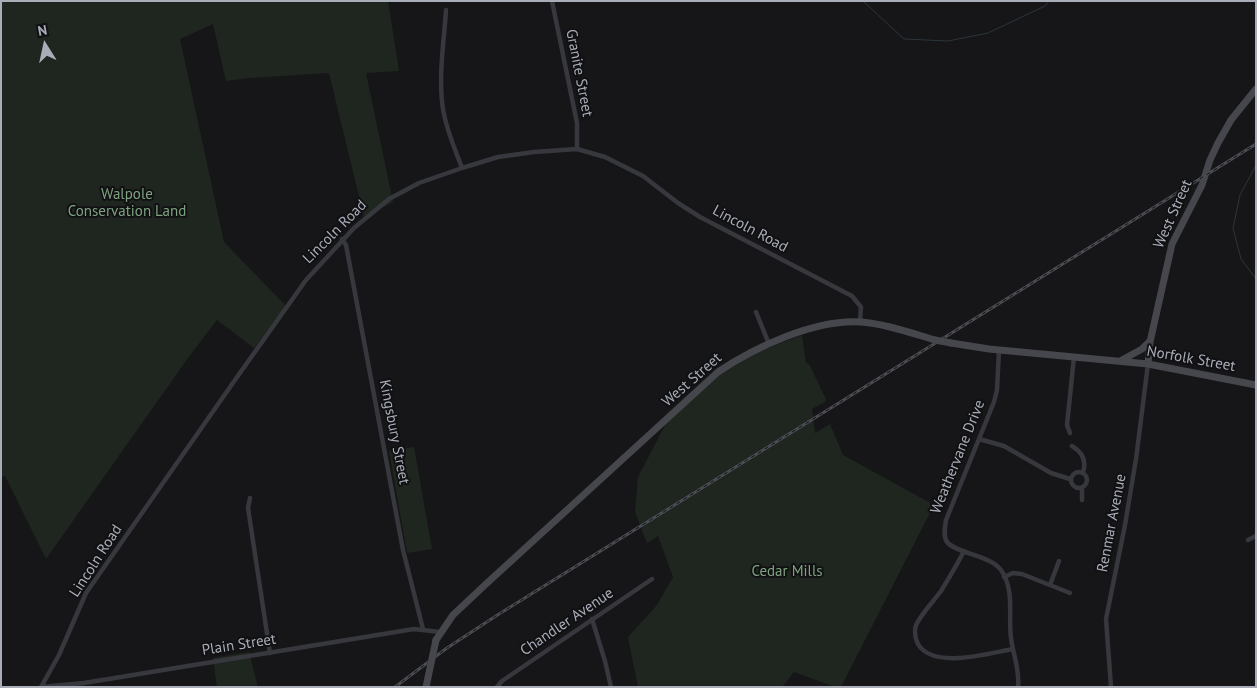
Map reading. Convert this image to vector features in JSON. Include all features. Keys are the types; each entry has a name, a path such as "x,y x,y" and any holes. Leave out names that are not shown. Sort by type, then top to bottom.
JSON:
{"main road":[{"name":"West Street","path":"1148,364 1150,342 1172,244 1202,185 1210,160 1225,130 1256,89"},
{"name":"West Street","path":"426,687 436,640 440,632 460,608 718,372 746,354 769,344 820,327 860,322 935,340 999,350 1122,360"},
{"path":"1122,360 1142,349 1150,342"},
{"name":"Norfolk Street","path":"1122,360 1256,385"}],"street":[{"name":"Granite Street","path":"552,1 577,123 577,150"},
{"path":"446,10 441,82 442,101 446,124 462,168"},
{"name":"Lincoln Road","path":"41,687 59,655 86,593 306,280 342,239 371,212 389,199 419,183 462,168 513,154 577,150 605,158 637,173 700,217 855,298 860,304 860,322"},
{"name":"Kingsbury Street","path":"342,239 346,245 404,550 422,630"},
{"path":"756,312 769,344"},
{"name":"Weathervane Drive","path":"999,350 997,390 994,402 944,529 947,542 994,563 1002,571 1004,577"},
{"path":"1070,433 1067,425 1074,357"},
{"name":"Renmar Avenue","path":"1111,687 1106,619 1136,459 1148,364"},
{"path":"979,439 1004,446 1039,468 1070,479 1074,486 1082,488"},
{"path":"1072,446 1082,453 1085,467 1083,472"},
{"path":"1070,479 1075,472 1083,472"},
{"path":"1082,500 1082,488 1088,479 1083,472"},
{"path":"250,498 248,508 270,653"},
{"path":"1248,540 1256,536"},
{"path":"964,551 951,575 921,617 916,627 916,641 920,648 929,654 946,658 962,658 1012,648"},
{"path":"1050,585 1059,561"},
{"path":"1018,687 1019,674 1010,635 1011,608 1008,586 1004,577 1013,573 1022,574 1070,593"},
{"name":"Chandler Avenue","path":"498,687 502,681 652,579"},
{"path":"592,619 605,661 610,687"},
{"name":"Plain Street","path":"41,687 84,683 414,629 440,632"}],"green space":[{"name":"Walpole Conservation Land","path":"1,1 388,1 399,71 366,73 393,202 364,217 329,73 226,81 213,24 180,39 224,242 287,307 254,348 217,320 46,559 5,476 1,478"},
{"name":"Cedar Mills","path":"802,335 806,363 809,364 826,399 825,402 812,409 815,433 830,424 843,455 934,505 841,687 835,687 794,672 782,687 638,687 628,637 657,605 673,577 658,536 647,543 635,512 638,477 672,412 719,370 750,355"},
{"path":"414,447 432,549 407,553 389,451"},
{"path":"249,652 258,687 217,687 213,658"}],"waterway":[{"path":"863,1 904,39 948,41 988,33 1045,6 1049,1"},
{"path":"1256,165 1240,195 1233,228 1241,259 1256,279"}],"railway":[{"path":"395,687 447,648 499,614 1256,144"}]}
